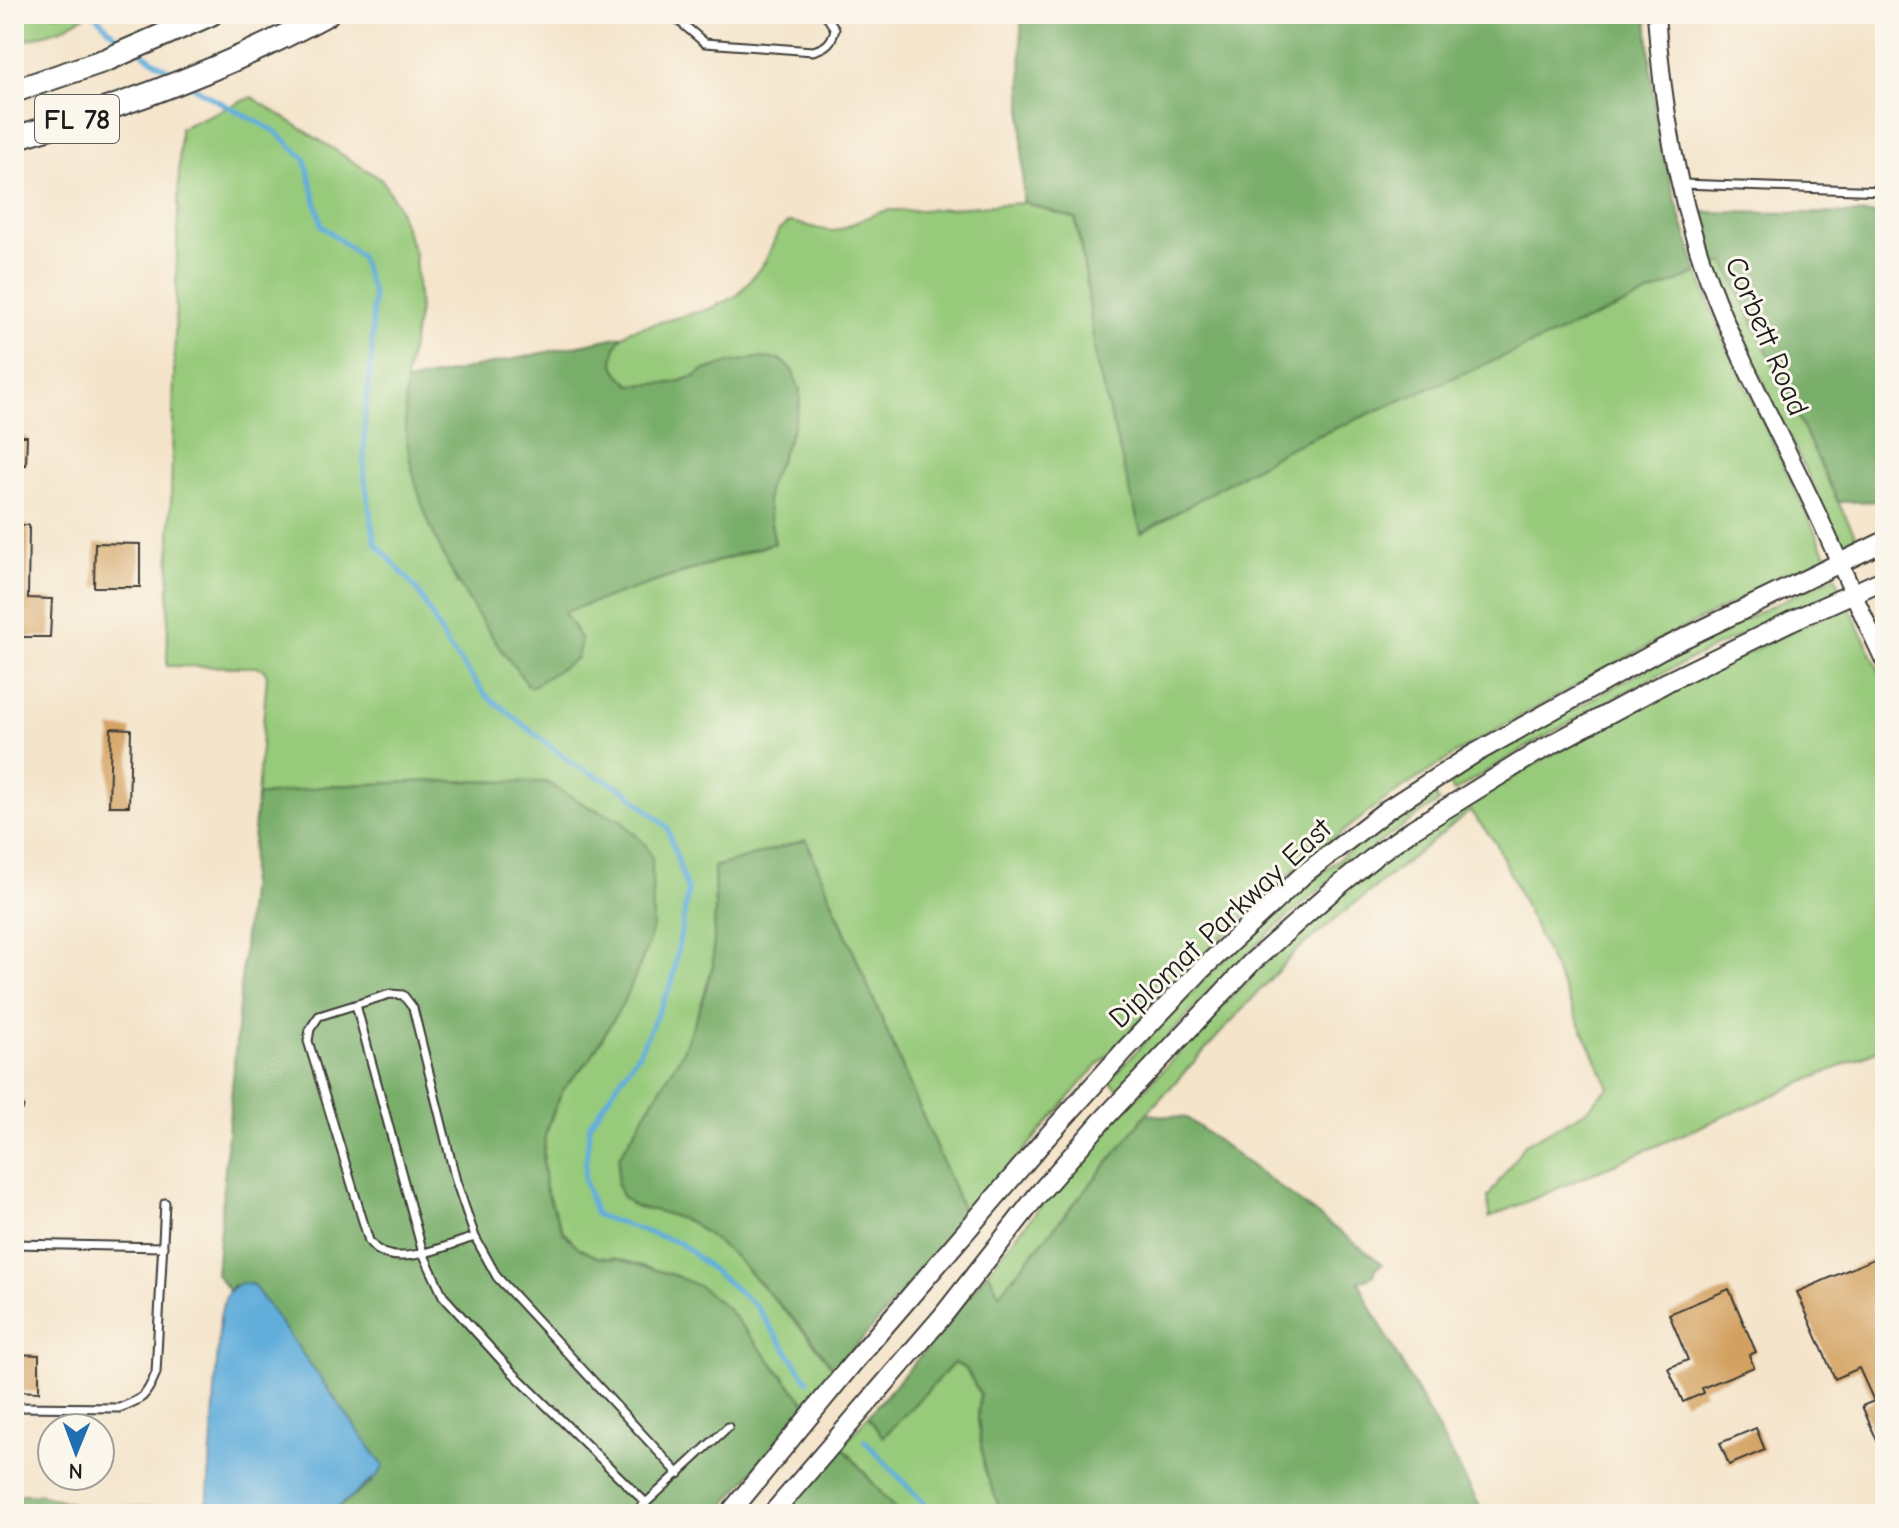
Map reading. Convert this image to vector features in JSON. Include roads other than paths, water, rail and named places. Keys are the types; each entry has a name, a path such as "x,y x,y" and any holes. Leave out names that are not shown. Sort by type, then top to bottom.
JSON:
{"main road":[{"name":"FL 78","path":"14,91 106,60 211,14"},
{"name":"FL 78","path":"14,138 140,98 206,73 327,14"},
{"name":"Diplomat Parkway East","path":"729,1514 860,1355 1089,1090 1201,970 1304,874 1388,809 1472,755 1662,649 1885,541"},
{"name":"Diplomat Parkway East","path":"772,1514 941,1318 1036,1197 1112,1110 1251,963 1307,912 1379,853 1534,754 1667,682 1885,579"},
{"path":"1436,778 1451,805"},
{"path":"1089,1090 1112,1110"}],"street":[{"name":"Corbett Road","path":"1656,14 1665,112 1672,150 1708,279 1885,662"}],"lane":[{"path":"676,14 678,20 705,43 813,51 824,48 832,41 835,29 825,14"},
{"path":"1680,184 1885,191"},
{"path":"475,1237 414,1256 394,1256 379,1251 369,1241 308,1041 310,1029 319,1016 390,994 403,995 413,1008 456,1181 475,1237 497,1277 679,1474"},
{"path":"356,1005 423,1253 443,1296 512,1372 646,1503"},
{"path":"14,1407 119,1408 135,1402 148,1392 156,1373 165,1203"},
{"path":"14,1244 163,1247"},
{"path":"634,1514 728,1427"}],"water":[{"path":"242,1283 253,1285 384,1466 379,1474 330,1514 87,1514 99,1506 195,1509 206,1505 220,1317 229,1292"}],"waterway":[{"path":"94,14 126,42"},
{"path":"141,52 176,75"},
{"path":"191,85 275,131 305,159 322,226 360,256 373,294 364,474 375,542 418,591 448,646 486,695 573,764 625,790 667,827 688,892 672,983 640,1051 590,1124 584,1179 596,1215 680,1243 756,1306 808,1381"},
{"path":"865,1441 934,1514"}]}
